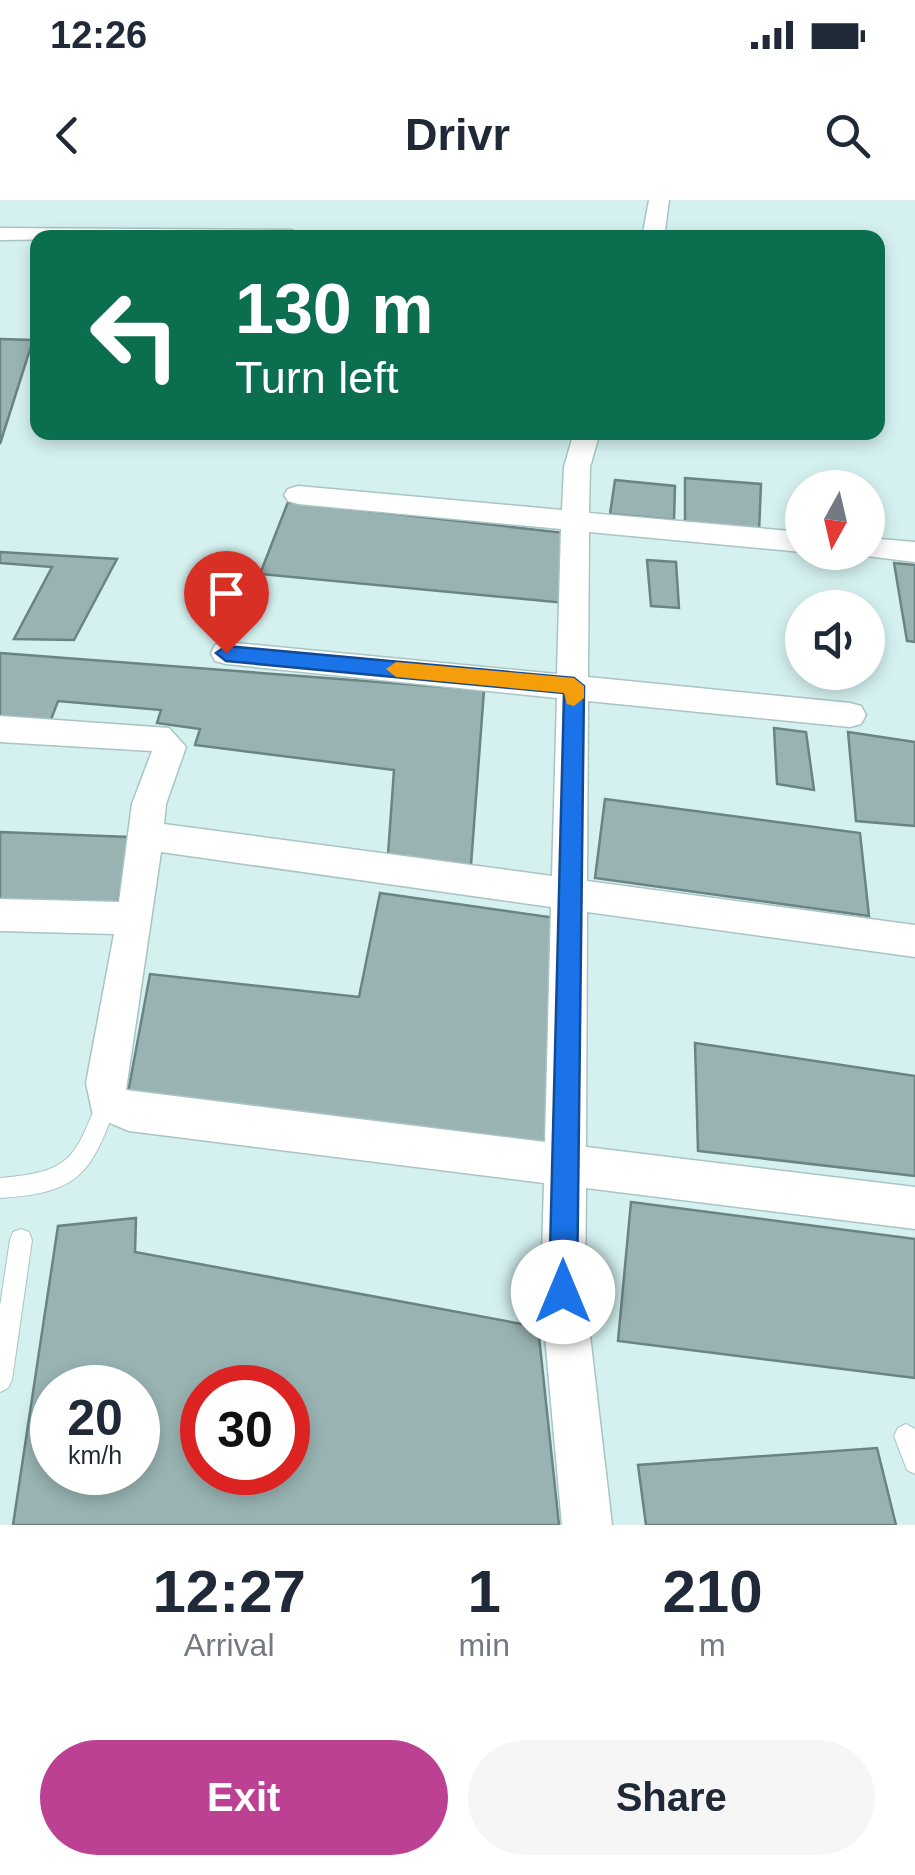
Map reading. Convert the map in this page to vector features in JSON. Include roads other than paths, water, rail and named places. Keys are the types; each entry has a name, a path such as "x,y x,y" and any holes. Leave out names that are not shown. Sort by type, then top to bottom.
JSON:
{"street":[{"path":"654,230 659,200"},
{"path":"0,234 30,234"},
{"path":"585,440 577,468 575,521 563,1165 564,1308 587,1525"},
{"path":"298,495 785,540"},
{"path":"885,549 915,552"},
{"path":"226,653 850,714"},
{"path":"0,730 158,737 170,747 149,804 135,919 106,1084 107,1102 129,1111 915,1208"},
{"path":"148,834 174,841 915,941"},
{"path":"0,915 135,919"}],"lane":[{"path":"0,1188 46,1186 82,1163 107,1102"},
{"path":"0,1380 21,1240"},
{"path":"906,1436 915,1462"}]}
